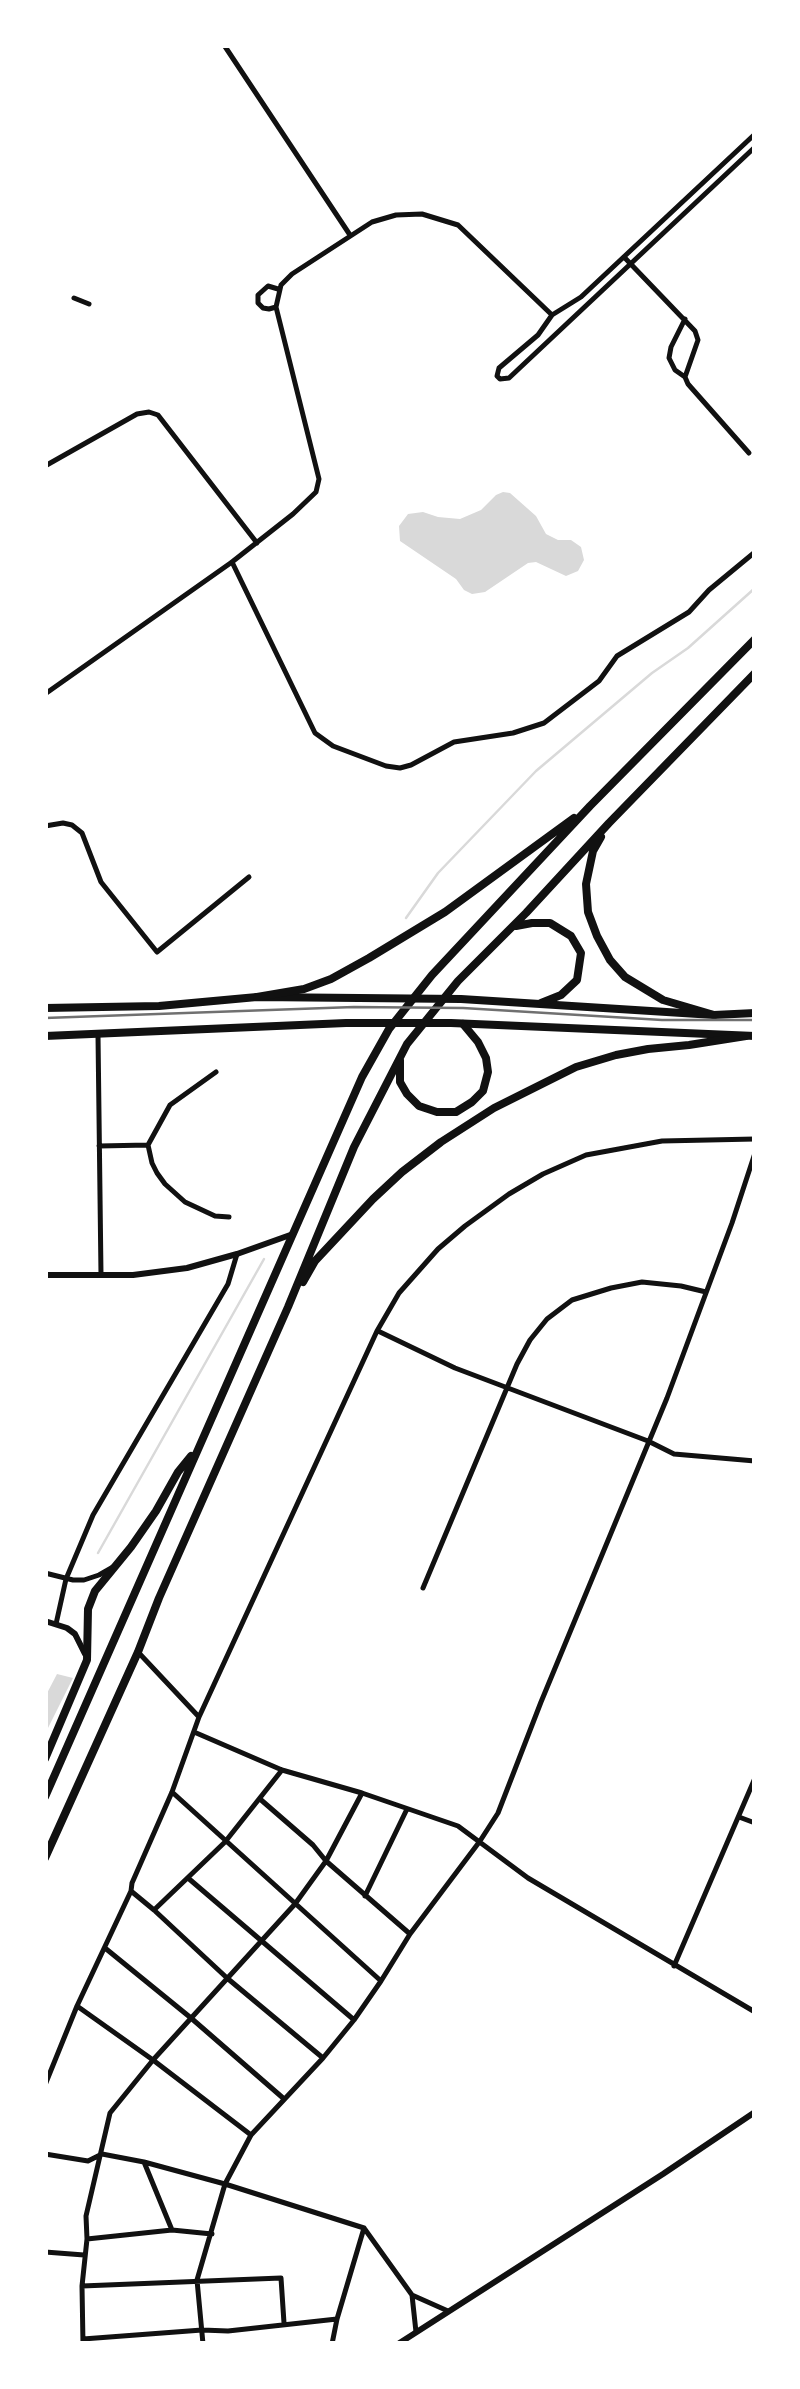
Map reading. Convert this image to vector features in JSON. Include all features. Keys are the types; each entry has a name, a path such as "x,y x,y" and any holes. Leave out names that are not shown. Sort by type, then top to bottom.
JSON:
{"main road":[{"path":"45,1797 362,1077 389,1029 432,975 755,636"},
{"path":"45,1858 288,1308 354,1147 407,1044 458,981 755,673"},
{"path":"45,1008 159,1006 258,997 304,989 331,979 446,912 590,806"},
{"path":"608,823 593,851 586,884 588,912 596,936 625,977 663,1000 714,1015"},
{"path":"512,927 532,922 550,924 571,936 580,954 577,980 561,996 541,1003"},
{"path":"258,997 461,998 714,1015 755,1014"},
{"path":"45,1036 346,1023 452,1023 750,1036"},
{"path":"400,1056 400,1082 407,1094 419,1106 437,1112 456,1112 483,1090 488,1072 478,1042 463,1024"},
{"path":"288,1308 315,1261 373,1199 441,1142 494,1108 544,1081 603,1059 648,1048 750,1036"},
{"path":"45,1759 88,1660 88,1609 95,1591 198,1449"}],"street":[{"path":"224,45 350,235"},
{"path":"755,134 624,258 580,297 555,313 538,335 499,368 500,379 509,378 755,148"},
{"path":"276,307 263,308 258,302 262,290 276,288 372,222 396,214 422,214 458,226 569,323"},
{"path":"624,258 696,330 698,340 686,377"},
{"path":"45,694 257,543 311,497 318,486 276,307 276,288"},
{"path":"74,298 89,304"},
{"path":"685,319 669,358 675,370 686,377 691,390 749,454"},
{"path":"546,323 556,334"},
{"path":"45,466 137,414 149,412 158,416 257,543"},
{"path":"232,562 315,733 333,746 400,768 454,742 514,733 544,722 599,681 617,656 689,612 755,552"},
{"path":"45,826 63,822 82,834 101,882 157,952 249,877"},
{"path":"98,1034 101,1275"},
{"path":"216,1072 170,1105 148,1145 152,1164 184,1202 215,1216 230,1218"},
{"path":"45,2085 131,1892 200,1716 378,1330 399,1293 438,1249 465,1226 542,1174 586,1155 662,1141 755,1139"},
{"path":"100,1146 148,1145"},
{"path":"204,2344 197,2280 225,2184 251,2135 354,2020 410,1934 498,1813 648,1441 755,1153"},
{"path":"45,1275 133,1274 187,1268 294,1234"},
{"path":"56,1624 66,1579 92,1516 228,1284 237,1254"},
{"path":"422,1588 507,1389 530,1340 546,1320 572,1300 642,1282 706,1292"},
{"path":"378,1330 455,1368 674,1454 755,1461"},
{"path":"45,1573 84,1580 119,1562"},
{"path":"45,1621 75,1634 88,1660"},
{"path":"138,1652 200,1716"},
{"path":"194,1732 282,1770 458,1826 528,1878 755,2012"},
{"path":"154,1910 225,1842 282,1770"},
{"path":"674,1966 755,1778"},
{"path":"172,1792 381,1981"},
{"path":"337,2319 83,2342 82,2286 88,2203 110,2113 295,1904 326,1861 362,1793"},
{"path":"260,1799 410,1934"},
{"path":"365,1896 407,1808"},
{"path":"740,1817 755,1823"},
{"path":"188,1878 354,2020"},
{"path":"131,1892 323,2058"},
{"path":"105,1948 283,2098"},
{"path":"77,2006 251,2135"},
{"path":"398,2344 755,2112"},
{"path":"45,2154 88,2161 102,2154 144,2162 364,2228 412,2296 416,2332"},
{"path":"144,2162 172,2230"},
{"path":"332,2344 364,2228"},
{"path":"87,2240 172,2230 212,2234"},
{"path":"45,2252 84,2255"},
{"path":"82,2286 281,2278 284,2323"},
{"path":"412,2296 448,2311"}],"shaded area":[{"path":"503,492 510,493 536,516 546,534 558,540 571,540 581,547 584,560 578,571 566,576 536,562 528,563 485,592 472,594 400,541 399,526 408,514 423,512 460,519 481,510"},
{"path":"57,1674 73,1678 45,1734 45,1697"}],"waterway":[{"path":"406,918 438,873 536,771 652,673 688,648 755,588"},
{"path":"98,1553 264,1259"}],"tram line":[{"path":"45,1018 354,1007 463,1008 662,1020 755,1020"}]}
